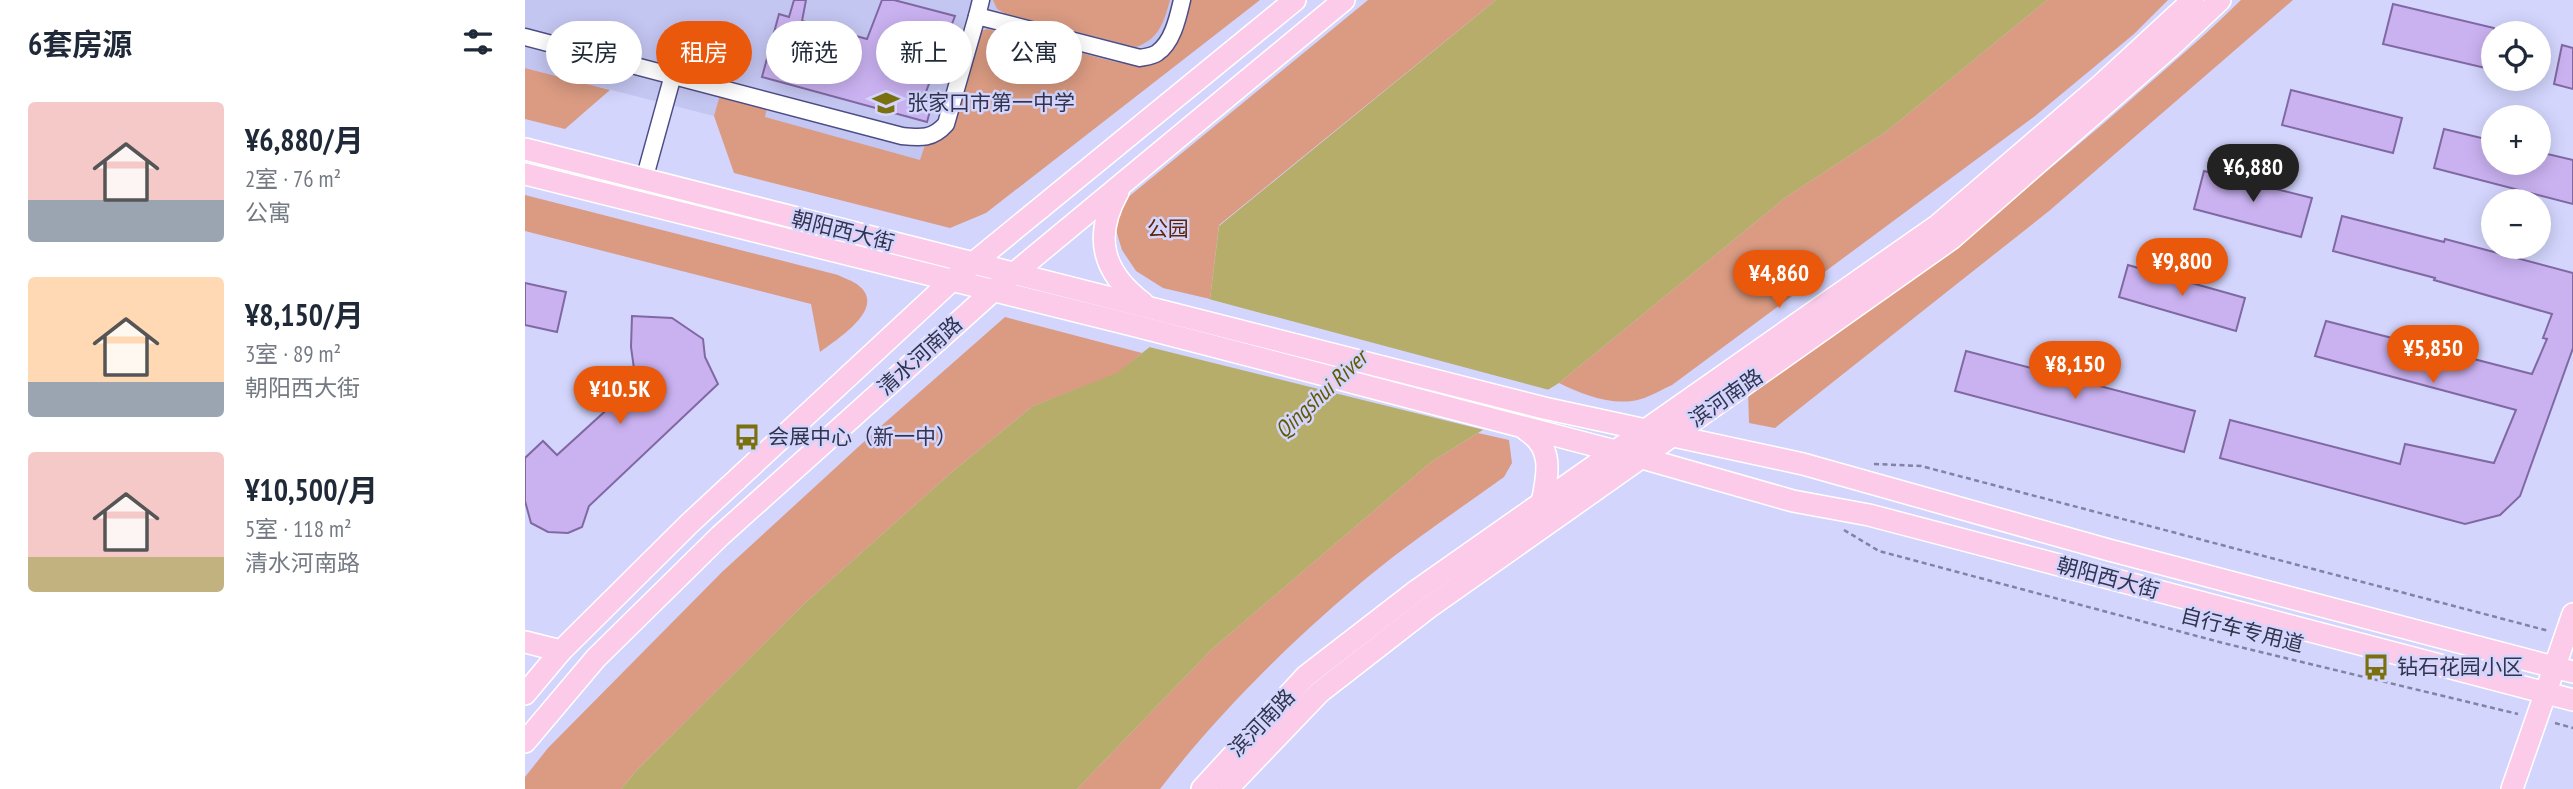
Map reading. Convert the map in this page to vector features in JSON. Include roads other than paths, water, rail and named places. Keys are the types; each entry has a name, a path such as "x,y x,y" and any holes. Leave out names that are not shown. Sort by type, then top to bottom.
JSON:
{"main road":[{"name":"清水河南路","path":"525,694 561,651 690,523 950,282 1295,0"},
{"name":"清水河南路","path":"525,742 596,658 719,536 994,290 1344,0"},
{"name":"滨河南路","path":"1202,789 1306,676 1416,591 1938,225 2101,85 2193,0"},
{"name":"滨河南路","path":"1227,789 1320,692 1428,608 1951,239 2220,0"},
{"name":"朝阳西大街","path":"525,149 1544,408 1803,464 2109,550 2563,669"},
{"name":"朝阳西大街","path":"525,174 950,282 994,290 1140,327 1793,500 1869,515 2573,700"},
{"path":"1123,183 1106,216 1105,251 1110,268 1124,288 1155,308"},
{"path":"1522,427 1538,437 1544,446 1547,468 1542,503"},
{"path":"2512,789 2544,693 2563,669 2565,635 2573,614"},
{"path":"525,642 561,651"}],"lane":[{"path":"707,84 922,139 938,134 946,124 979,8 1140,58 1157,53 1168,39 1177,22 1182,0"},
{"path":"525,37 656,71"},
{"path":"644,180 671,84"}],"water":[{"name":"Qingshui River","path":"1496,0 2047,0 1887,131 1785,198 1559,383 1431,462 1212,649 1077,789 621,789 805,603 952,472 1033,406 1117,373 1210,299 1219,226"}],"place":[{"name":"张家口市第一中学","path":"886,103"},
{"name":"会展中心（新一中）","path":"747,437"},
{"name":"钻石花园小区","path":"2376,667"}],"park label":[{"name":"公园","path":"1168,229"}]}
